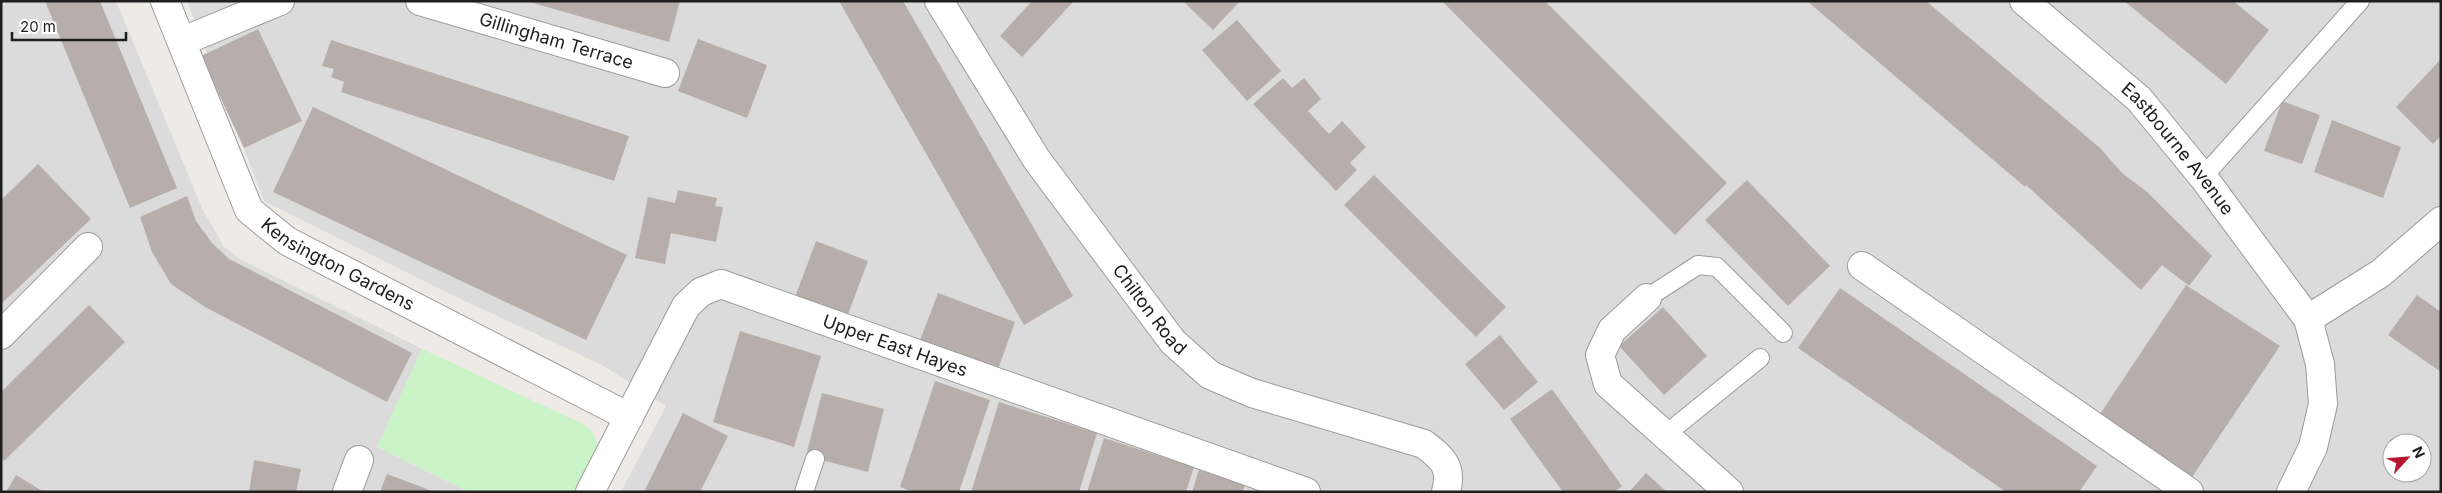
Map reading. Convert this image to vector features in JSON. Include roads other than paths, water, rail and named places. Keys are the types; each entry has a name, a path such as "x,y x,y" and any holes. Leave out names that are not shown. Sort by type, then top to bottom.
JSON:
{"street":[{"name":"Kensington Gardens","path":"165,1 183,41 249,210 286,241 629,417"},
{"path":"183,41 280,1"},
{"name":"Gillingham Terrace","path":"420,1 665,73"},
{"name":"Chilton Road","path":"940,1 1037,160 1173,342 1210,375 1252,393 1424,444 1443,460 1449,482 1446,492"},
{"name":"Eastbourne Avenue","path":"2024,1 2139,99 2203,177 2308,319"},
{"path":"2291,492 2312,447 2323,404 2320,364 2308,319 2381,273 2441,221"},
{"path":"1,335 88,247"},
{"path":"1862,266 2189,492"},
{"name":"Upper East Hayes","path":"590,492 686,306 702,292 721,284 1306,492"},
{"path":"1647,298 1612,330 1600,355 1608,384 1729,492"},
{"path":"347,492 359,460"}],"lane":[{"path":"2203,177 2360,1"},
{"path":"1647,298 1698,265 1717,267 1783,333"},
{"path":"1665,435 1760,358"},
{"path":"804,492 815,459"}]}
